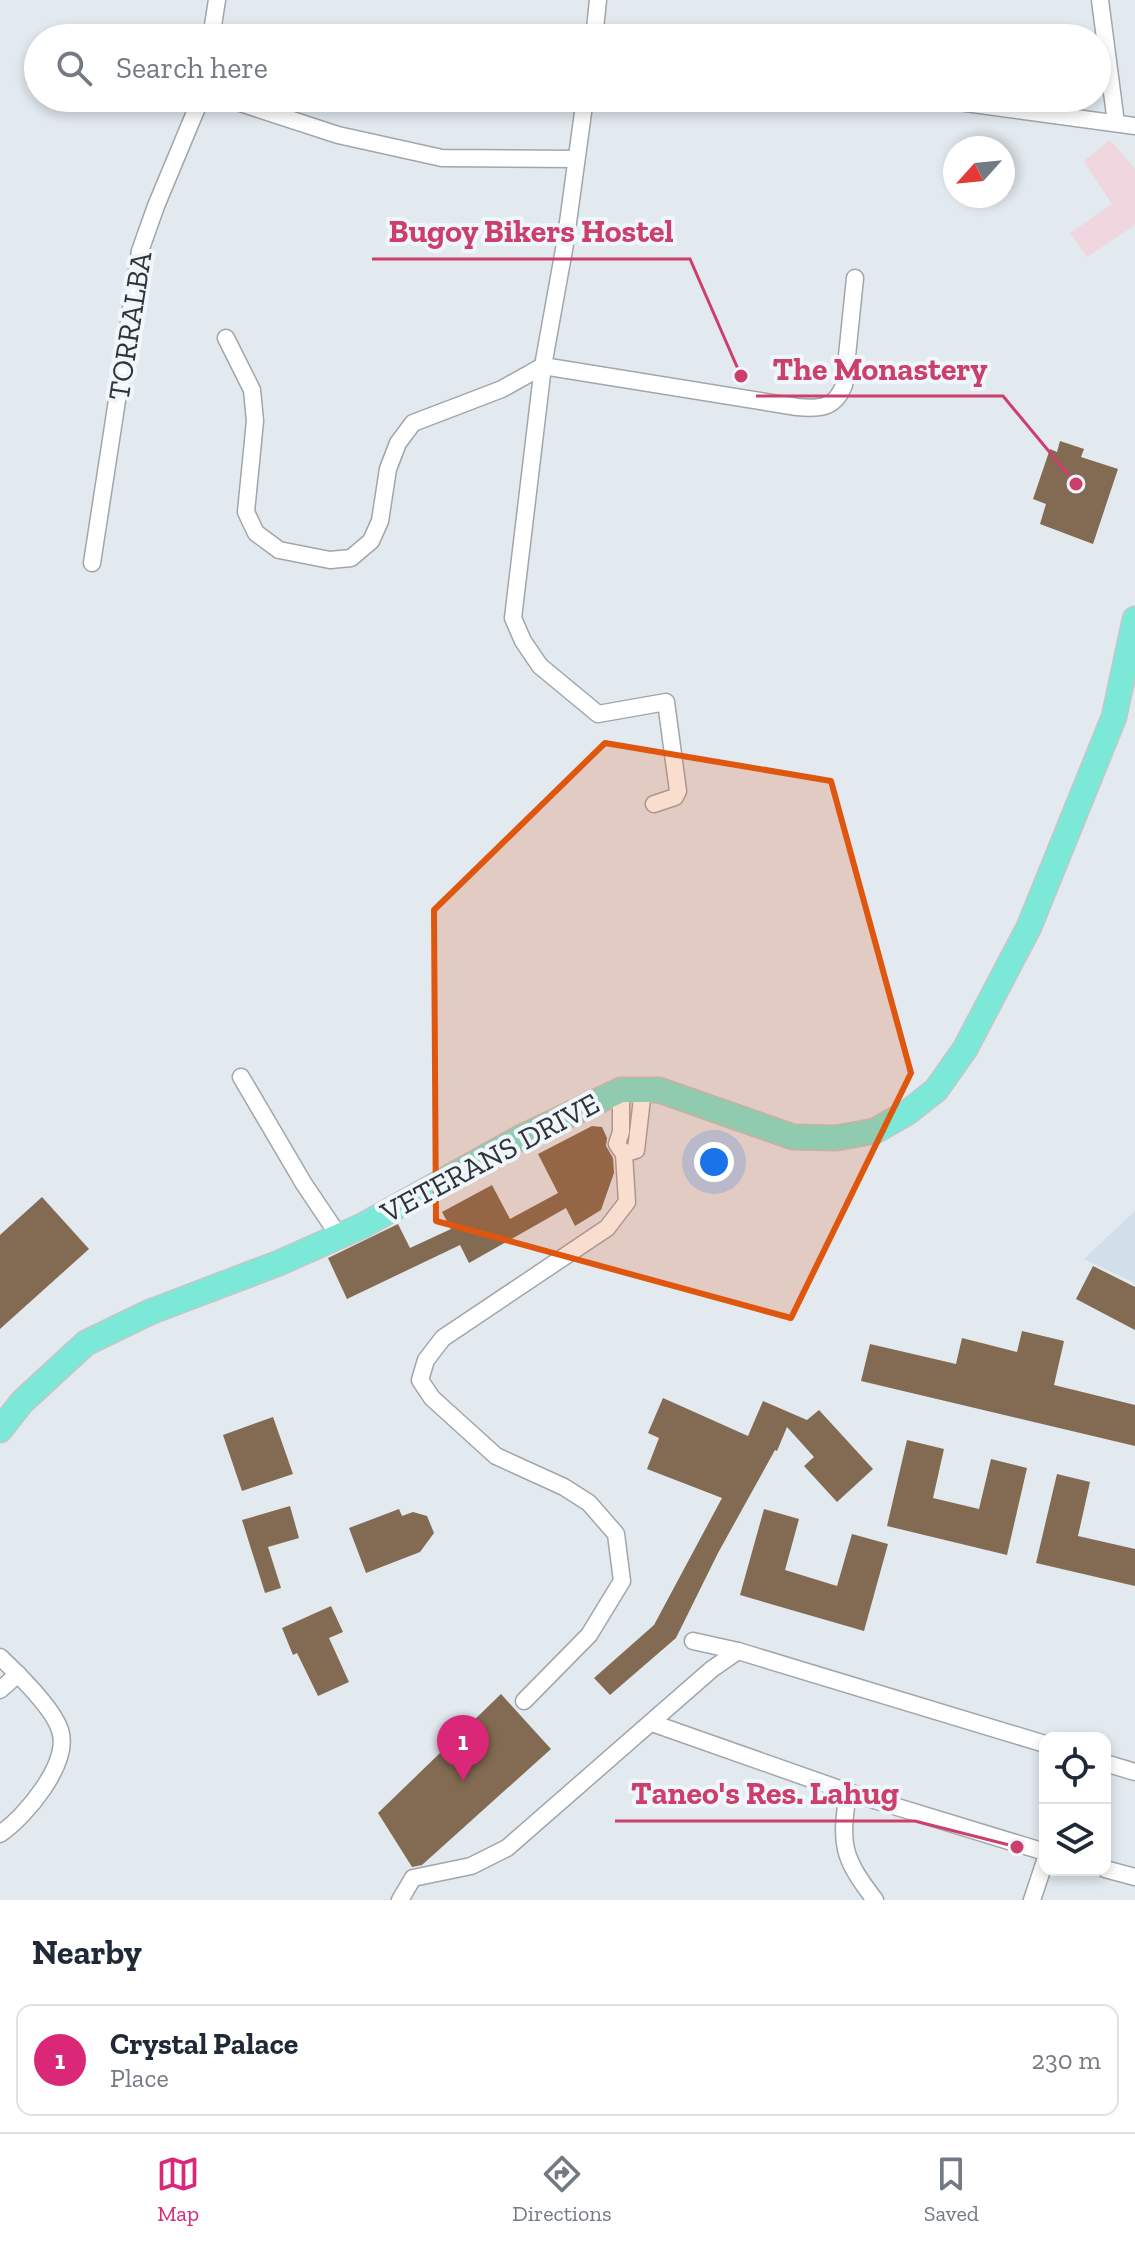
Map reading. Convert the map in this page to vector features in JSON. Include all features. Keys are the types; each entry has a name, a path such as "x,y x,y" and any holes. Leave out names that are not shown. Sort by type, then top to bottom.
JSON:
{"main road":[{"path":"632,1090 659,1090 793,1137 836,1138 875,1131 908,1112 936,1090 965,1049 1029,927 1114,717 1135,619"},
{"name":"VETERANS DRIVE","path":"0,1430 22,1402 86,1343 150,1312 279,1263 339,1236 520,1138 632,1090"}],"street":[{"path":"213,24 217,0"},
{"path":"595,24 598,0"},
{"path":"1100,0 1103,24"},
{"path":"1111,85 1116,123"},
{"name":"TORRALBA","path":"92,563 140,251 195,112"},
{"path":"268,112 338,135 442,158 575,159"},
{"path":"583,112 565,244 543,366 513,618 523,641 540,666 598,714 666,702 678,791 675,797 654,804"},
{"path":"1034,112 1135,126"},
{"path":"226,338 252,390 255,421 246,512 256,533 279,550 330,560 351,558 371,541 380,521 388,469 398,443 413,423 502,389 543,366 820,409 835,400 844,385 855,278"},
{"path":"241,1077 304,1184 339,1236"},
{"path":"524,1701 589,1635 622,1581 616,1534 589,1503 564,1487 496,1456 432,1398 420,1380 426,1360 443,1338 607,1228 627,1202 624,1154 636,1150 632,1090"},
{"path":"693,1641 738,1651 1039,1742"},
{"path":"400,1900 413,1878 471,1866 507,1848 712,1669 738,1651"},
{"path":"0,1657 18,1674 58,1724 61,1740 56,1768 47,1782 14,1824 0,1834"},
{"path":"0,1690 18,1674"},
{"path":"652,1723 848,1792 1039,1850"},
{"path":"1111,1765 1135,1772"},
{"path":"848,1792 844,1849 855,1875 875,1900"},
{"path":"1111,1871 1135,1877"},
{"path":"1032,1900 1040,1876"}],"highlighted area":[{"path":"605,743 831,781 911,1073 791,1318 436,1221 434,910"}],"shaded area":[{"path":"1110,140 1135,169 1135,225 1087,257 1070,233 1112,204 1084,161"},
{"path":"1135,1211 1135,1283 1084,1259"}],"building":[{"path":"1060,441 1084,449 1081,457 1118,469 1093,544 1040,524 1046,504 1033,499 1050,449 1057,452"},
{"path":"592,1126 602,1127 607,1138 606,1146 613,1158 614,1173 601,1210 575,1226 566,1208 469,1263 460,1245 347,1299 328,1258 398,1224 410,1248 451,1229 442,1212 492,1185 510,1219 558,1193 538,1154"},
{"path":"42,1197 89,1249 0,1329 0,1235"},
{"path":"1093,1266 1135,1287 1135,1330 1076,1299"},
{"path":"1022,1331 1064,1341 1054,1385 1135,1405 1135,1446 861,1381 870,1344 956,1364 962,1338 1017,1352"},
{"path":"663,1398 748,1436 763,1401 807,1420 819,1410 873,1469 837,1502 804,1466 814,1457 787,1427 777,1451 718,1553 676,1638 610,1695 594,1678 654,1625 722,1498 647,1469 659,1438 648,1433"},
{"path":"273,1417 293,1474 242,1491 223,1435"},
{"path":"907,1440 944,1449 933,1498 979,1509 991,1459 1027,1468 1007,1555 887,1526"},
{"path":"1057,1474 1090,1482 1078,1536 1135,1549 1135,1586 1036,1563"},
{"path":"290,1506 299,1538 268,1547 281,1588 265,1593 242,1520"},
{"path":"399,1509 402,1516 413,1512 427,1516 434,1533 420,1552 366,1573 349,1528"},
{"path":"764,1509 799,1519 785,1570 837,1586 852,1534 888,1544 864,1631 740,1595"},
{"path":"331,1606 343,1632 329,1638 349,1682 318,1696 297,1653 293,1655 282,1628"},
{"path":"501,1694 551,1749 422,1865 412,1867 378,1813"}],"place":[{"name":"Bugoy Bikers Hostel","path":"741,376"},
{"name":"The Monastery","path":"1076,484"},
{"name":"Crystal Palace","path":"463,1781"},
{"name":"Taneo's Res. Lahug","path":"1017,1847"}]}
